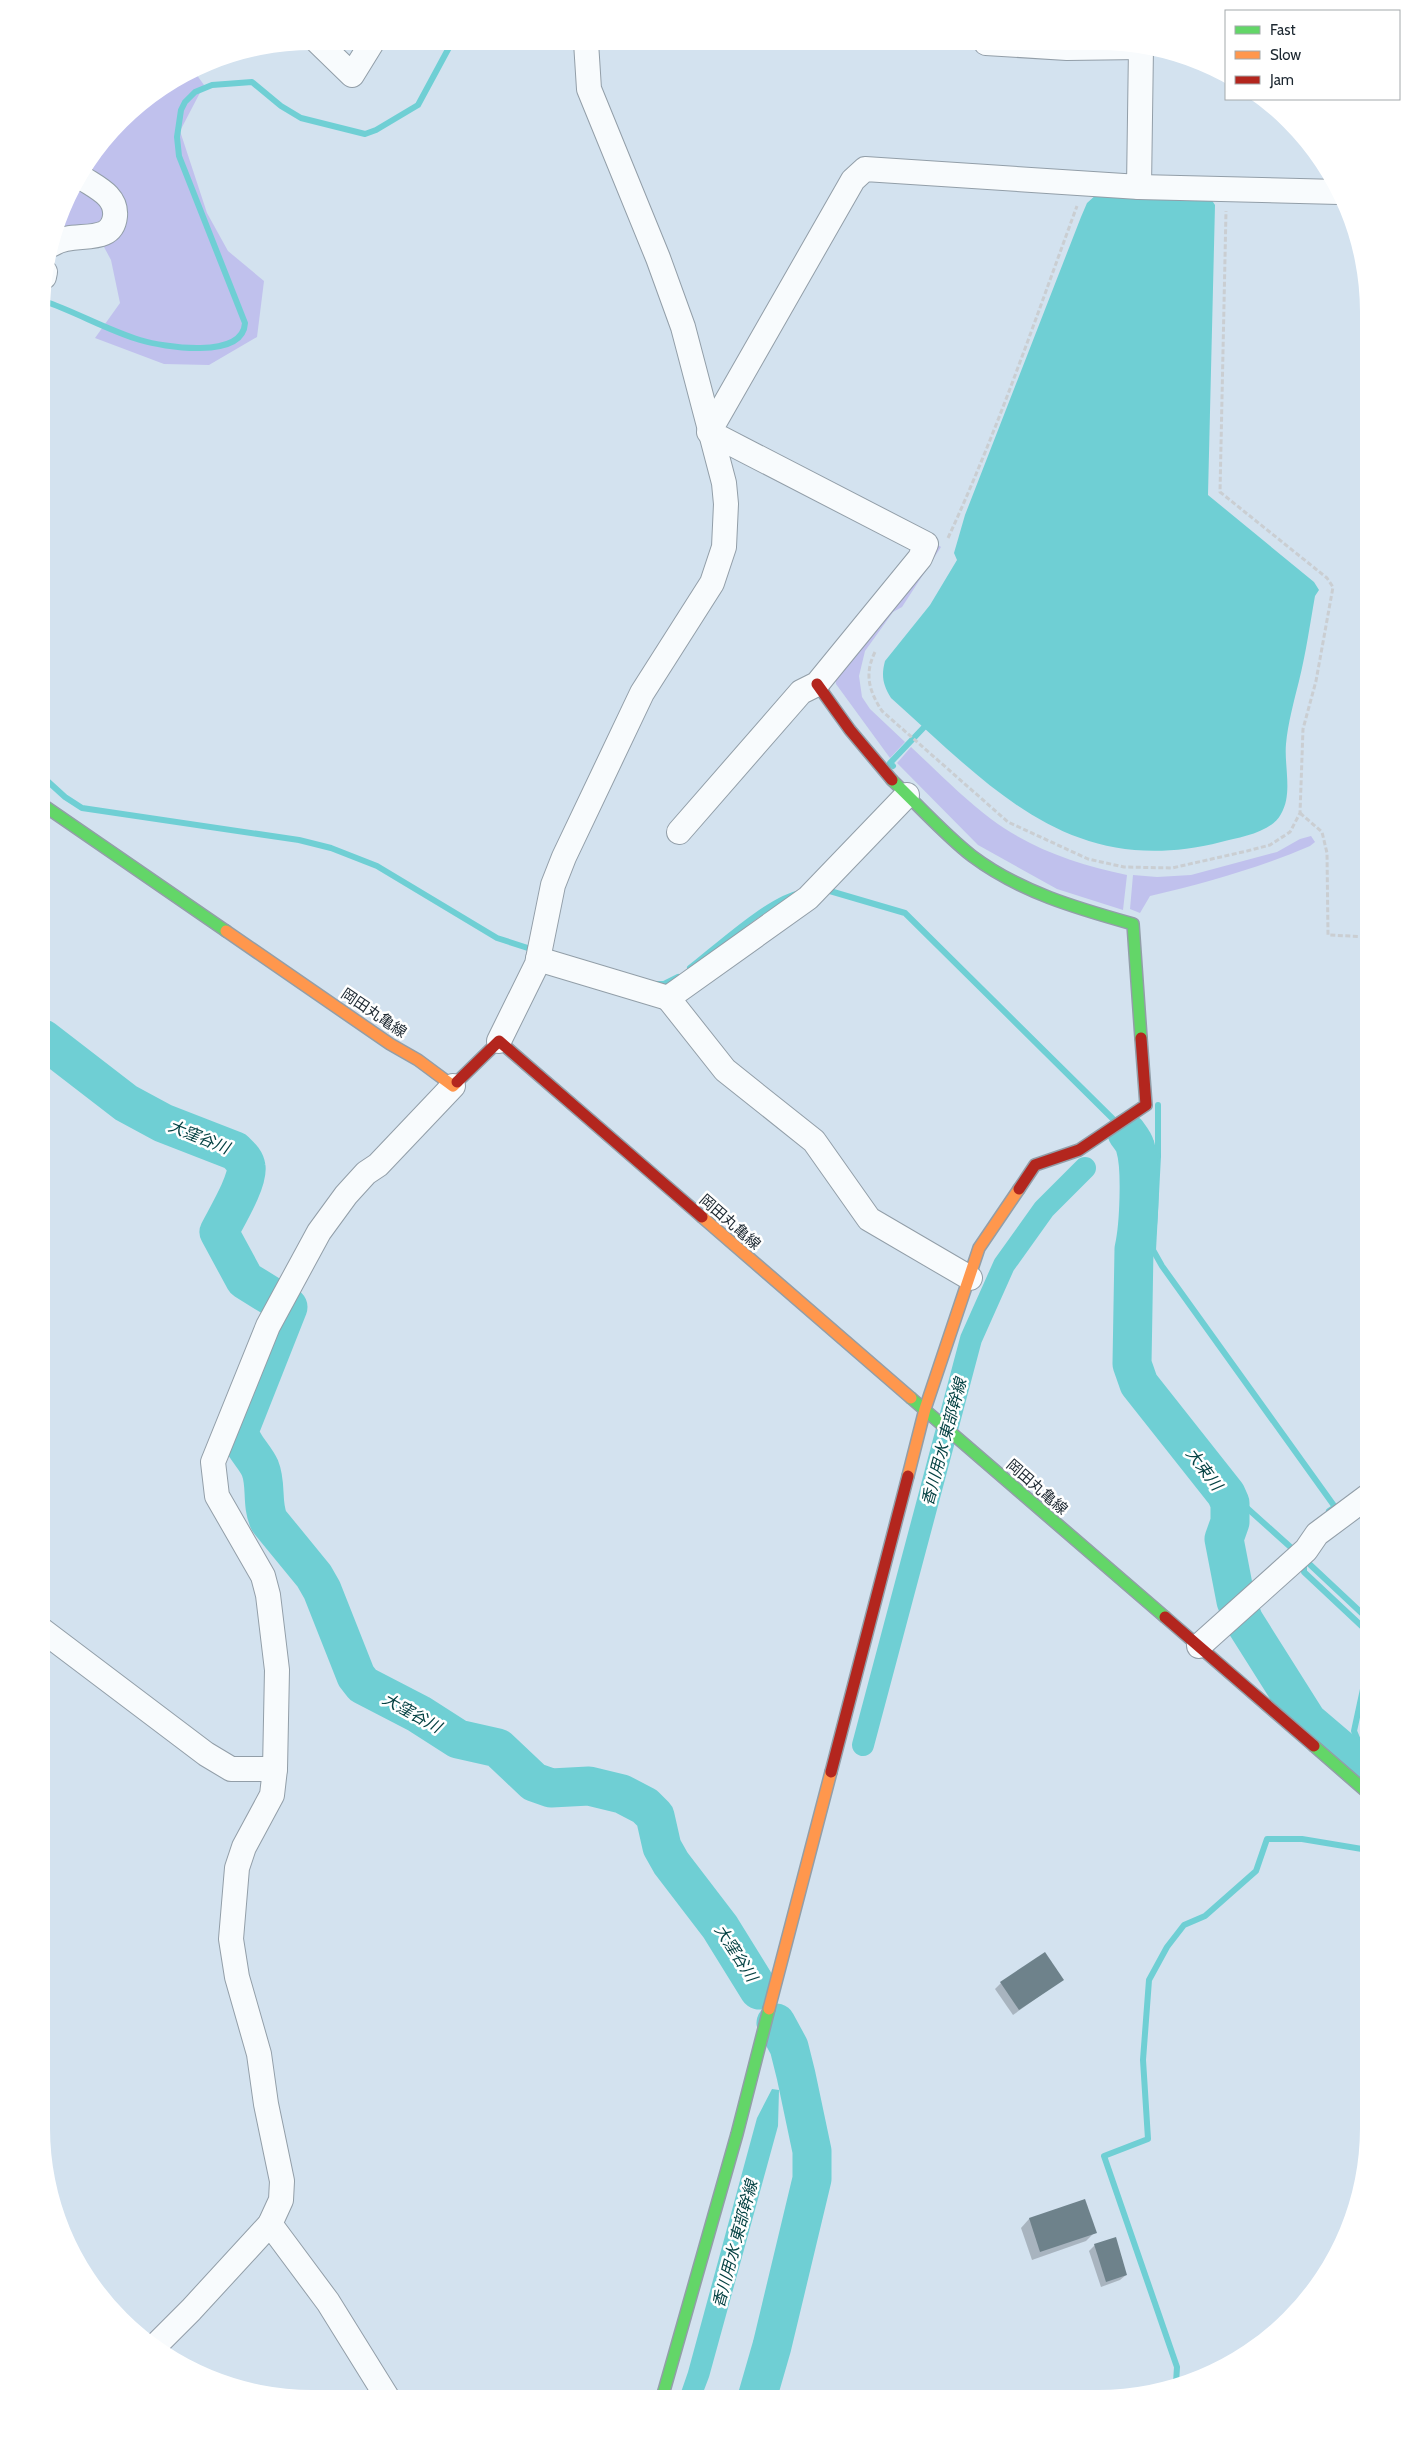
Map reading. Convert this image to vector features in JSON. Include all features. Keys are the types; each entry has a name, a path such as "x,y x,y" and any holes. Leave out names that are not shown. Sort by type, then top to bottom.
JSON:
{"street":[{"path":"326,50 352,74 367,50"},
{"path":"159,2341 191,2310 270,2224 281,2200 282,2181 266,2104 259,2054 237,1977 230,1939 237,1868 244,1847 272,1795 275,1769 277,1670 264,1576 217,1496 213,1462 268,1326 319,1232 359,1180 378,1165 499,1041 539,953 553,885 564,857 642,693 712,583 720,564 724,547 725,490 717,452 710,432 683,327 658,258 589,89 587,50"},
{"path":"1139,188 1142,54"},
{"path":"710,432 853,180 865,169 1139,188 1331,192"},
{"path":"60,241 69,237 97,237 108,231 114,222 114,203 108,195 86,180"},
{"path":"679,832 800,692 817,684 920,558 926,544 710,432"},
{"path":"665,2390 736,2134 925,1409 979,1248 1035,1165 1079,1150 1146,1105 1133,924 1065,905 1025,888 972,856 877,764 817,684"},
{"path":"668,998 814,891 907,795"},
{"name":"岡田丸亀線","path":"50,810 390,1044 418,1060 453,1086"},
{"path":"539,953 668,998 724,1070 814,1141 869,1219 970,1278"},
{"name":"岡田丸亀線","path":"499,1041 1360,1786"},
{"path":"1199,1646 1300,1555 1317,1534 1360,1502"},
{"path":"50,1636 206,1754 231,1770 275,1769"},
{"path":"270,2224 328,2302 383,2390"}],"path":[{"path":"947,541 967,498 1017,370 1085,184"},
{"path":"879,646 868,671 871,694 882,711 1008,822 1088,859 1124,867 1172,868 1270,845 1290,832 1300,812 1303,729 1316,681 1332,587 1327,578 1220,492 1227,190"},
{"path":"1300,812 1322,832 1327,853 1328,935 1360,937"}],"shaded area":[{"path":"198,76 204,85 180,131 207,213 228,251 264,281 257,337 209,365 164,364 95,338 120,303 111,260 104,247 123,227 89,174 115,139 139,115 166,94"},
{"path":"82,187 100,199 107,212 101,222 64,228"},
{"path":"938,545 941,547 902,607 893,612 865,651 859,676 862,697 870,709 905,742 890,758 836,684 835,673 933,548"},
{"path":"911,747 970,802 1006,830 1039,847 1073,861 1127,875 1123,910 1057,889 978,845 897,763"},
{"path":"1311,836 1315,842 1291,854 1232,874 1150,896 1140,913 1130,909 1133,875 1157,877 1191,875 1277,852 1300,839"}],"water":[{"path":"1097,194 1211,199 1215,205 1208,495 1314,582 1319,590 1315,596 1304,660 1288,728 1286,744 1287,798 1281,814 1270,826 1246,836 1168,850 1120,848 1078,837 1038,818 1001,794 964,764 891,698 886,689 883,671 885,661 930,605 957,560 954,553 965,515 1081,217 1087,203"},
{"path":"772,2089 779,2090 778,2126 709,2377 704,2390 682,2390 688,2372 757,2118"}],"building":[{"path":"1045,1952 1064,1980 1019,2010 1000,1982"},
{"path":"1085,2199 1097,2233 1040,2252 1029,2218"},
{"path":"1116,2237 1127,2275 1106,2282 1094,2244"}],"waterway":[{"path":"51,303 116,331 151,343 200,348 231,342 241,335 245,323 179,156 177,137 181,110 185,102 195,92 212,85 252,82 281,106 301,118 365,134 376,130 418,105 448,50"},
{"path":"893,766 890,763 928,723"},
{"path":"50,783 65,797 82,808 299,840 331,848 377,866 497,938 534,950"},
{"path":"823,889 905,913 1114,1120"},
{"path":"690,968 759,914 774,904 801,893"},
{"path":"654,984 664,984 678,977"},
{"name":"大窪谷川","path":"50,1044 126,1103 163,1123 235,1151 240,1156 245,1162 246,1167 244,1181 219,1232 245,1280 271,1296"},
{"path":"1158,1105 1158,1156 1153,1250 1162,1266 1335,1507 1329,1511"},
{"name":"大束川","path":"1127,1133 1135,1146 1139,1182 1134,1249 1132,1364 1139,1384 1226,1494 1230,1503 1230,1522 1224,1539 1236,1601 1244,1621 1307,1721 1360,1766"},
{"path":"1137,1156 1158,1156"},
{"name":"香川用水 東部幹線","path":"863,1745 971,1339 1004,1265 1044,1209 1085,1168"},
{"path":"1138,1231 1141,1254 1138,1358 1142,1377 1237,1499 1296,1552"},
{"name":"大窪谷川","path":"288,1307 239,1431 260,1468 265,1508 269,1521 314,1576 322,1590 356,1676 363,1685 419,1714 458,1739 498,1748 534,1782 551,1788 589,1786 622,1794 645,1806 655,1816 662,1847 671,1863 720,1927 759,1990"},
{"path":"1304,1559 1360,1612"},
{"path":"1304,1562 1304,1572 1360,1624"},
{"path":"1360,1703 1354,1731 1360,1744"},
{"path":"1176,2378 1177,2367 1104,2156 1148,2139 1143,2060 1149,1980 1167,1947 1184,1925 1205,1916 1256,1871 1267,1839 1302,1839 1360,1849"},
{"name":"大窪谷川","path":"759,2390 772,2346 812,2179 812,2151 796,2075 789,2047 776,2023"}],"traffic: fast":[{"path":"892,780 952,839 990,869 1049,898 1133,924 1141,1038"},
{"path":"50,810 226,931"},
{"path":"911,1398 1165,1617"},
{"path":"1314,1746 1360,1786"},
{"path":"664,2390 737,2134 769,2009"}],"traffic: slow":[{"path":"226,931 390,1044 418,1060 453,1086 457,1082"},
{"path":"908,1476 925,1409 979,1248 1019,1189"},
{"path":"702,1217 911,1398"},
{"path":"769,2009 831,1772"}],"traffic: jam":[{"path":"817,684 850,730 892,780"},
{"path":"1019,1189 1035,1165 1079,1150 1146,1105 1141,1038"},
{"path":"457,1082 499,1041 702,1217"},
{"path":"831,1772 908,1476"},
{"path":"1165,1617 1314,1746"}]}
